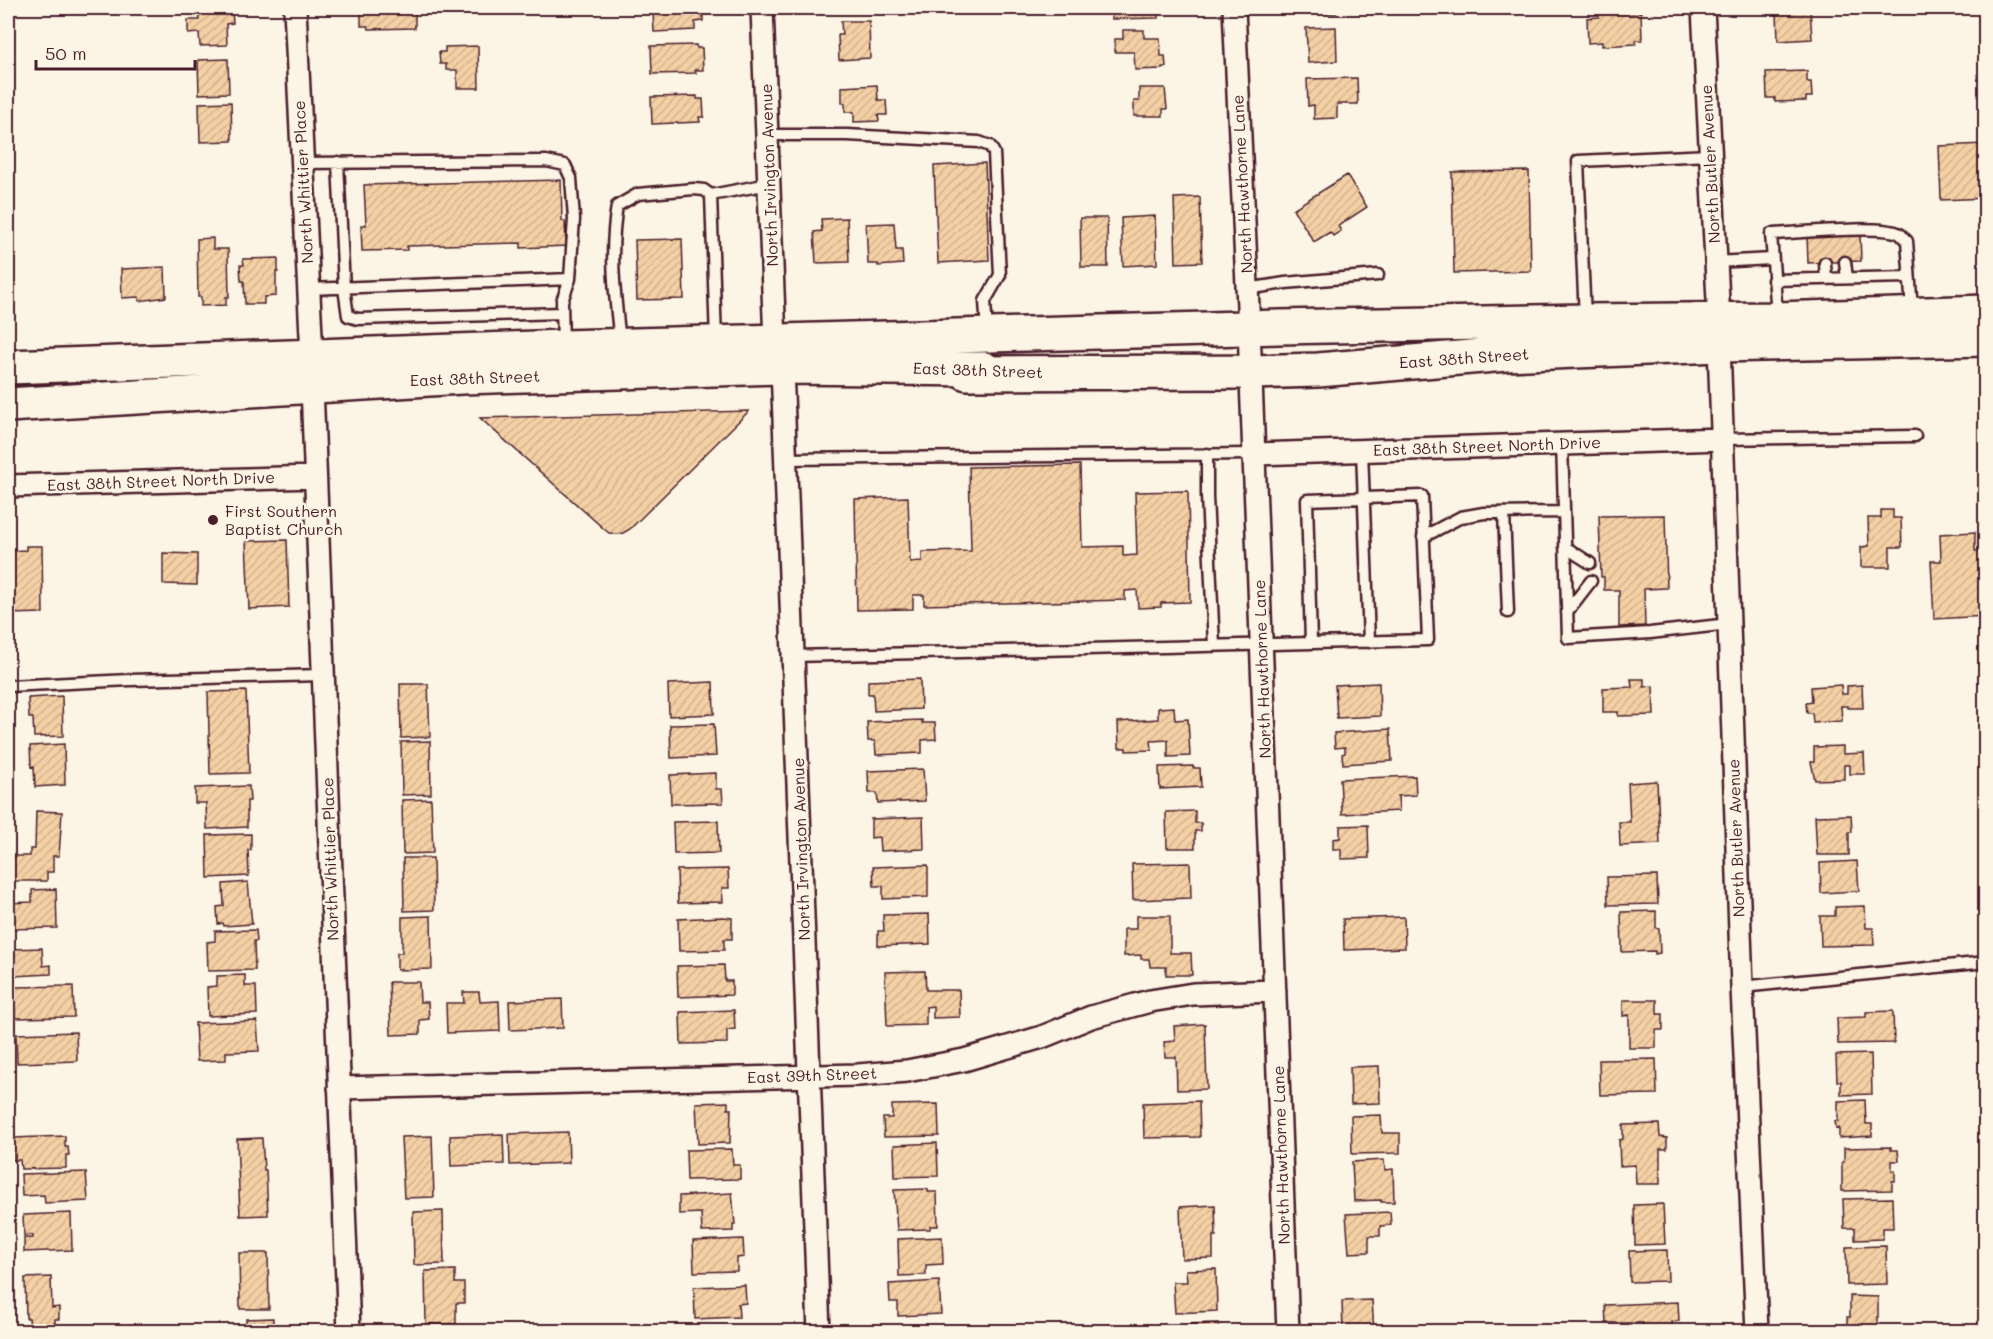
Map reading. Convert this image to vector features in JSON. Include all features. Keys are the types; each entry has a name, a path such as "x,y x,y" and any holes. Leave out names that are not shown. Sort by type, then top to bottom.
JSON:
{"main road":[{"name":"East 38th Street","path":"8,405 312,371 563,347 717,343 778,355 984,369 967,373 1250,372 1318,370 1719,333 1777,320 1986,312"},
{"name":"East 38th Street","path":"8,367 312,371 462,377 778,355 987,336 1586,321 1719,333 1986,339"}],"street":[{"name":"North Whittier Place","path":"295,8 312,371 314,477 349,1332"},
{"name":"North Irvington Avenue","path":"762,8 769,184 785,459 819,1332"},
{"name":"North Hawthorne Lane","path":"1234,8 1249,328 1288,1332"},
{"name":"North Butler Avenue","path":"1702,8 1719,333 1756,1332"},
{"name":"East 38th Street North Drive","path":"1253,454 1722,439"},
{"name":"East 38th Street North Drive","path":"8,486 314,477"},
{"name":"East 39th Street","path":"339,1088 858,1075 907,1071 1011,1048 1113,1010 1178,996 1275,990"}],"lane":[{"path":"767,135 847,135 979,141 990,146 994,153 1000,275 985,301 987,336"},
{"path":"1586,321 1578,161 1710,155"},
{"path":"302,163 546,161 565,165 572,178 574,219 570,279 562,301 563,347"},
{"path":"338,162 344,288 348,316 358,319 562,313"},
{"path":"620,347 614,290 612,233 617,206 638,194 694,189 704,190 711,195 769,184"},
{"path":"711,195 717,343"},
{"path":"1777,320 1771,234 1844,232 1866,229 1900,234 1907,241 1913,314"},
{"path":"1715,262 1772,259"},
{"path":"1825,262 1826,279"},
{"path":"1845,262 1847,278"},
{"path":"1247,289 1285,283 1378,275"},
{"path":"1773,280 1909,277"},
{"path":"308,290 570,279"},
{"path":"1722,439 1915,436"},
{"path":"1562,443 1568,638 1650,633 1729,624"},
{"path":"1362,450 1369,642"},
{"path":"1207,454 1214,646"},
{"path":"785,459 1253,454"},
{"path":"793,656 1311,644 1428,640 1422,496 1307,500 1311,644"},
{"path":"1423,537 1461,517 1484,513 1564,512"},
{"path":"1504,513 1508,612"},
{"path":"1565,547 1590,563"},
{"path":"1567,612 1591,580"},
{"path":"8,686 322,675"},
{"path":"1742,987 1986,962"}],"building":[{"path":"361,8 415,8 415,28 369,29 368,26 361,26"},
{"path":"652,8 703,8 703,21 695,22 695,30 654,32 653,13 665,12 665,10 652,10"},
{"path":"1112,8 1158,8 1158,18 1112,19"},
{"path":"1307,8 1336,8 1336,13 1307,14"},
{"path":"1810,8 1812,39 1778,41 1777,12"},
{"path":"232,10 233,23 226,24 227,45 200,46 199,33 188,34 188,20 199,20 198,11"},
{"path":"1641,12 1642,40 1636,40 1636,44 1602,46 1602,42 1588,43 1587,18 1599,17 1599,14"},
{"path":"841,21 869,21 870,58 839,60 838,35 842,35"},
{"path":"1336,27 1337,61 1308,63 1306,28"},
{"path":"1123,30 1144,30 1144,38 1160,38 1161,56 1165,56 1166,67 1135,70 1134,52 1115,52 1115,39 1123,39"},
{"path":"696,45 697,48 702,48 703,70 695,70 696,73 652,74 651,46"},
{"path":"478,46 479,88 457,88 457,70 446,70 446,64 440,64 439,52 445,52 445,47"},
{"path":"228,59 229,93 199,94 198,60"},
{"path":"1807,71 1807,82 1811,82 1812,97 1806,97 1806,101 1775,102 1775,98 1767,98 1766,72"},
{"path":"1357,78 1358,104 1337,104 1337,118 1314,119 1314,105 1308,106 1307,79"},
{"path":"877,85 878,100 886,100 887,115 878,115 879,121 854,122 854,112 845,112 845,103 842,103 842,87"},
{"path":"1139,88 1165,88 1167,109 1163,109 1163,116 1134,116 1134,101 1139,101"},
{"path":"697,96 697,99 703,99 704,117 699,117 700,122 652,124 651,97"},
{"path":"231,102 232,141 200,142 199,103"},
{"path":"1986,144 1986,198 1941,200 1939,146"},
{"path":"985,163 989,260 938,263 934,166"},
{"path":"1529,171 1531,271 1454,273 1452,172"},
{"path":"1347,175 1367,207 1338,226 1341,231 1333,236 1330,232 1314,242 1293,209"},
{"path":"561,180 562,221 565,221 566,246 521,248 521,243 407,246 407,250 362,251 361,225 366,225 364,185"},
{"path":"1200,197 1202,262 1176,263 1174,198"},
{"path":"1155,216 1157,264 1123,266 1121,218"},
{"path":"847,218 849,262 816,263 814,232 822,231 821,219"},
{"path":"1080,218 1107,218 1108,267 1081,267"},
{"path":"894,223 896,250 902,250 903,264 878,266 878,264 868,264 866,224"},
{"path":"1860,234 1861,261 1808,263 1807,235"},
{"path":"213,238 213,249 228,249 229,297 226,297 226,305 201,306 201,297 198,297 197,239"},
{"path":"682,239 684,299 637,300 635,240"},
{"path":"278,258 276,296 264,297 264,304 245,304 244,281 241,281 240,265 244,265 243,259"},
{"path":"165,267 166,297 139,301 139,297 122,298 121,269"},
{"path":"749,411 630,529 617,534 609,533 604,529 480,418"},
{"path":"1080,465 1082,547 1123,546 1123,556 1137,555 1135,492 1188,491 1190,602 1161,603 1161,607 1138,608 1137,590 1125,591 1125,600 924,605 924,595 913,595 913,609 857,610 855,499 908,497 910,562 922,561 922,552 971,551 969,467"},
{"path":"1881,510 1893,510 1893,518 1901,518 1902,547 1890,547 1890,567 1861,567 1861,547 1869,546 1868,518 1881,518"},
{"path":"1665,515 1667,588 1644,589 1645,626 1619,627 1619,590 1604,590 1604,577 1601,577 1599,516"},
{"path":"1975,532 1975,551 1983,550 1986,553 1986,616 1934,619 1931,561 1941,561 1940,534"},
{"path":"287,540 289,607 249,609 246,541"},
{"path":"26,546 42,546 43,613 8,614 8,551 26,550"},
{"path":"163,553 197,554 197,585 163,584"},
{"path":"920,679 921,709 874,711 873,694 868,694 868,681"},
{"path":"1631,679 1644,679 1644,687 1653,686 1654,715 1618,716 1618,712 1603,712 1603,688 1632,687"},
{"path":"713,682 714,714 669,716 668,684"},
{"path":"1379,683 1380,716 1337,718 1335,685"},
{"path":"400,684 428,684 430,737 401,738"},
{"path":"1841,685 1842,694 1847,694 1847,686 1862,685 1863,708 1841,706 1842,721 1813,723 1812,713 1807,713 1806,703 1812,702 1811,687"},
{"path":"246,691 249,773 210,774 208,692"},
{"path":"62,696 63,736 34,737 33,718 29,718 28,698"},
{"path":"1174,707 1175,720 1188,719 1190,756 1168,757 1168,740 1151,741 1152,750 1126,751 1126,748 1119,748 1118,722 1158,719 1158,708"},
{"path":"922,720 922,723 935,723 936,739 922,740 922,753 876,755 875,741 868,741 867,722"},
{"path":"714,724 716,756 671,758 670,725"},
{"path":"1390,729 1392,761 1343,764 1342,754 1345,753 1345,747 1335,748 1334,733"},
{"path":"430,741 431,794 402,795 401,742"},
{"path":"64,744 65,785 35,787 30,746"},
{"path":"1843,746 1843,754 1864,753 1865,774 1850,774 1850,765 1844,765 1844,779 1815,780 1811,762 1814,762 1814,747"},
{"path":"1193,766 1193,768 1200,768 1201,787 1160,789 1159,767"},
{"path":"923,769 925,801 878,803 877,793 869,793 868,771"},
{"path":"716,773 716,789 722,789 723,803 671,804 670,775"},
{"path":"1415,776 1416,795 1398,796 1399,811 1342,814 1340,779"},
{"path":"1657,781 1660,844 1620,846 1619,822 1630,822 1628,783"},
{"path":"249,786 247,827 207,829 206,803 195,803 195,788"},
{"path":"431,799 433,853 403,854 402,800"},
{"path":"36,811 62,812 59,856 53,856 53,872 47,872 47,881 10,881 10,856 30,856 30,849 35,849"},
{"path":"1195,811 1195,823 1201,823 1201,831 1195,831 1195,848 1167,848 1166,812"},
{"path":"1851,815 1852,832 1849,832 1849,855 1817,855 1815,816"},
{"path":"923,817 924,849 880,851 879,837 871,838 871,819"},
{"path":"718,821 719,853 674,854 673,822"},
{"path":"1368,825 1369,858 1341,859 1341,849 1333,849 1333,839 1340,838 1340,826"},
{"path":"251,834 251,850 248,850 249,876 208,878 207,835"},
{"path":"403,858 433,858 434,910 404,911"},
{"path":"1857,861 1859,891 1821,893 1820,863"},
{"path":"1190,863 1191,898 1133,900 1132,864"},
{"path":"928,865 928,897 883,899 883,886 874,886 873,867"},
{"path":"728,869 729,888 722,888 723,902 678,903 677,870"},
{"path":"1657,876 1658,904 1608,905 1607,877"},
{"path":"248,882 252,924 224,926 223,923 218,924 217,907 224,906 223,884"},
{"path":"56,889 57,928 8,929 8,903 32,902 32,890"},
{"path":"1865,906 1866,928 1873,928 1874,945 1821,946 1820,916 1835,916 1835,907"},
{"path":"1656,911 1660,953 1655,954 1655,951 1622,952 1621,912"},
{"path":"929,914 930,944 878,946 878,931 884,931 883,915"},
{"path":"431,916 432,969 397,970 397,953 402,953 402,917"},
{"path":"1136,916 1170,916 1170,953 1191,953 1192,975 1166,975 1166,967 1150,967 1149,959 1141,959 1141,955 1124,956 1124,929 1136,929"},
{"path":"1404,917 1405,948 1344,950 1343,919"},
{"path":"732,918 732,939 724,939 724,950 679,951 678,919"},
{"path":"256,930 255,970 208,971 207,942 215,941 215,931"},
{"path":"42,948 43,966 51,965 51,974 13,976 12,963 8,963 8,951"},
{"path":"724,965 725,981 732,981 732,995 678,997 677,966"},
{"path":"925,971 926,990 959,990 960,1017 933,1018 933,1006 926,1007 926,1025 887,1026 885,972"},
{"path":"245,975 245,986 256,986 257,1014 208,1016 207,987 217,986 217,976"},
{"path":"389,982 419,982 420,1002 428,1002 429,1019 420,1020 420,1034 391,1035"},
{"path":"73,986 74,1017 15,1018 14,987"},
{"path":"463,992 479,992 480,1002 499,1001 500,1031 447,1033 446,1003 464,1003"},
{"path":"562,999 563,1028 510,1030 509,1001"},
{"path":"1623,1000 1657,1000 1657,1014 1663,1014 1663,1030 1656,1030 1656,1048 1629,1048 1629,1015 1623,1016"},
{"path":"734,1010 735,1029 727,1030 727,1043 681,1044 680,1012"},
{"path":"1893,1011 1894,1043 1838,1044 1837,1018 1866,1017 1866,1012"},
{"path":"257,1021 259,1051 226,1052 226,1060 197,1061 195,1023"},
{"path":"1205,1024 1207,1089 1177,1090 1176,1057 1165,1057 1164,1042 1175,1041 1174,1026"},
{"path":"76,1032 77,1061 17,1063 16,1034"},
{"path":"1871,1054 1872,1094 1841,1095 1841,1081 1837,1081 1836,1055"},
{"path":"1656,1059 1657,1094 1600,1095 1599,1060"},
{"path":"1379,1066 1380,1103 1351,1104 1350,1067"},
{"path":"1865,1100 1866,1124 1872,1124 1872,1136 1839,1138 1839,1128 1836,1129 1835,1121 1838,1121 1838,1101"},
{"path":"1199,1101 1200,1137 1144,1138 1143,1103"},
{"path":"728,1102 728,1109 731,1109 730,1143 698,1144 696,1103"},
{"path":"938,1104 939,1136 884,1137 883,1118 892,1118 892,1105"},
{"path":"1381,1115 1382,1133 1400,1133 1400,1153 1352,1154 1351,1116"},
{"path":"1659,1124 1660,1137 1667,1138 1667,1149 1660,1149 1660,1184 1636,1184 1635,1165 1620,1166 1619,1140 1623,1139 1623,1125"},
{"path":"568,1132 569,1163 510,1165 509,1134"},
{"path":"503,1134 504,1164 451,1166 450,1136"},
{"path":"65,1136 65,1147 68,1147 69,1155 66,1155 66,1168 21,1169 20,1160 13,1160 13,1138"},
{"path":"432,1136 434,1197 404,1198 401,1137"},
{"path":"262,1138 268,1215 240,1216 237,1139"},
{"path":"937,1143 938,1176 895,1177 894,1145"},
{"path":"1891,1147 1891,1150 1898,1150 1899,1161 1892,1161 1895,1181 1892,1181 1892,1190 1842,1191 1844,1148"},
{"path":"732,1149 733,1165 740,1165 740,1179 687,1180 686,1150"},
{"path":"1384,1160 1385,1170 1393,1169 1394,1202 1354,1201 1352,1162"},
{"path":"86,1172 88,1201 45,1203 44,1195 22,1196 21,1174"},
{"path":"928,1189 928,1192 937,1192 938,1226 930,1226 930,1229 897,1230 894,1190"},
{"path":"732,1193 735,1224 733,1224 733,1231 702,1232 701,1213 679,1214 679,1196"},
{"path":"1892,1198 1893,1228 1883,1228 1883,1239 1855,1240 1855,1228 1844,1228 1843,1199"},
{"path":"1663,1204 1665,1244 1635,1245 1634,1205"},
{"path":"1215,1205 1216,1236 1213,1236 1213,1258 1182,1259 1180,1207"},
{"path":"443,1211 444,1264 414,1265 413,1212"},
{"path":"1390,1212 1391,1225 1380,1226 1380,1236 1369,1236 1369,1252 1349,1253 1346,1214"},
{"path":"71,1213 72,1250 24,1252 24,1238 33,1238 33,1235 24,1236 23,1215"},
{"path":"942,1237 943,1264 926,1265 926,1275 899,1276 898,1239"},
{"path":"743,1239 744,1257 737,1258 737,1271 694,1272 693,1241"},
{"path":"1886,1246 1887,1284 1847,1285 1846,1247"},
{"path":"1667,1250 1668,1281 1630,1282 1629,1251"},
{"path":"239,1253 268,1253 269,1309 240,1309"},
{"path":"1216,1269 1217,1311 1175,1313 1173,1282 1187,1282 1186,1270"},
{"path":"455,1270 455,1283 464,1283 464,1303 456,1303 456,1324 426,1324 425,1271"},
{"path":"51,1277 52,1308 59,1307 59,1319 55,1319 53,1330 30,1331 29,1318 26,1318 25,1278"},
{"path":"939,1281 941,1314 898,1316 898,1302 890,1302 889,1284"},
{"path":"745,1285 746,1303 738,1304 739,1317 695,1319 694,1287"},
{"path":"1850,1296 1878,1297 1878,1326 1883,1326 1883,1332 1852,1332 1852,1325 1847,1324 1847,1317 1850,1317"},
{"path":"1372,1300 1374,1332 1343,1332 1342,1301"},
{"path":"1678,1302 1679,1321 1672,1322 1672,1332 1644,1332 1643,1323 1606,1323 1605,1305"},
{"path":"273,1318 273,1332 237,1332 237,1329 246,1329 246,1319"},
{"path":"1219,1323 1219,1332 1189,1332 1189,1324"},
{"path":"935,1328 935,1332 903,1332 903,1330"},
{"path":"427,1330 458,1330 458,1332 428,1332"}],"place":[{"name":"First Southern Baptist Church","path":"213,520"}]}
